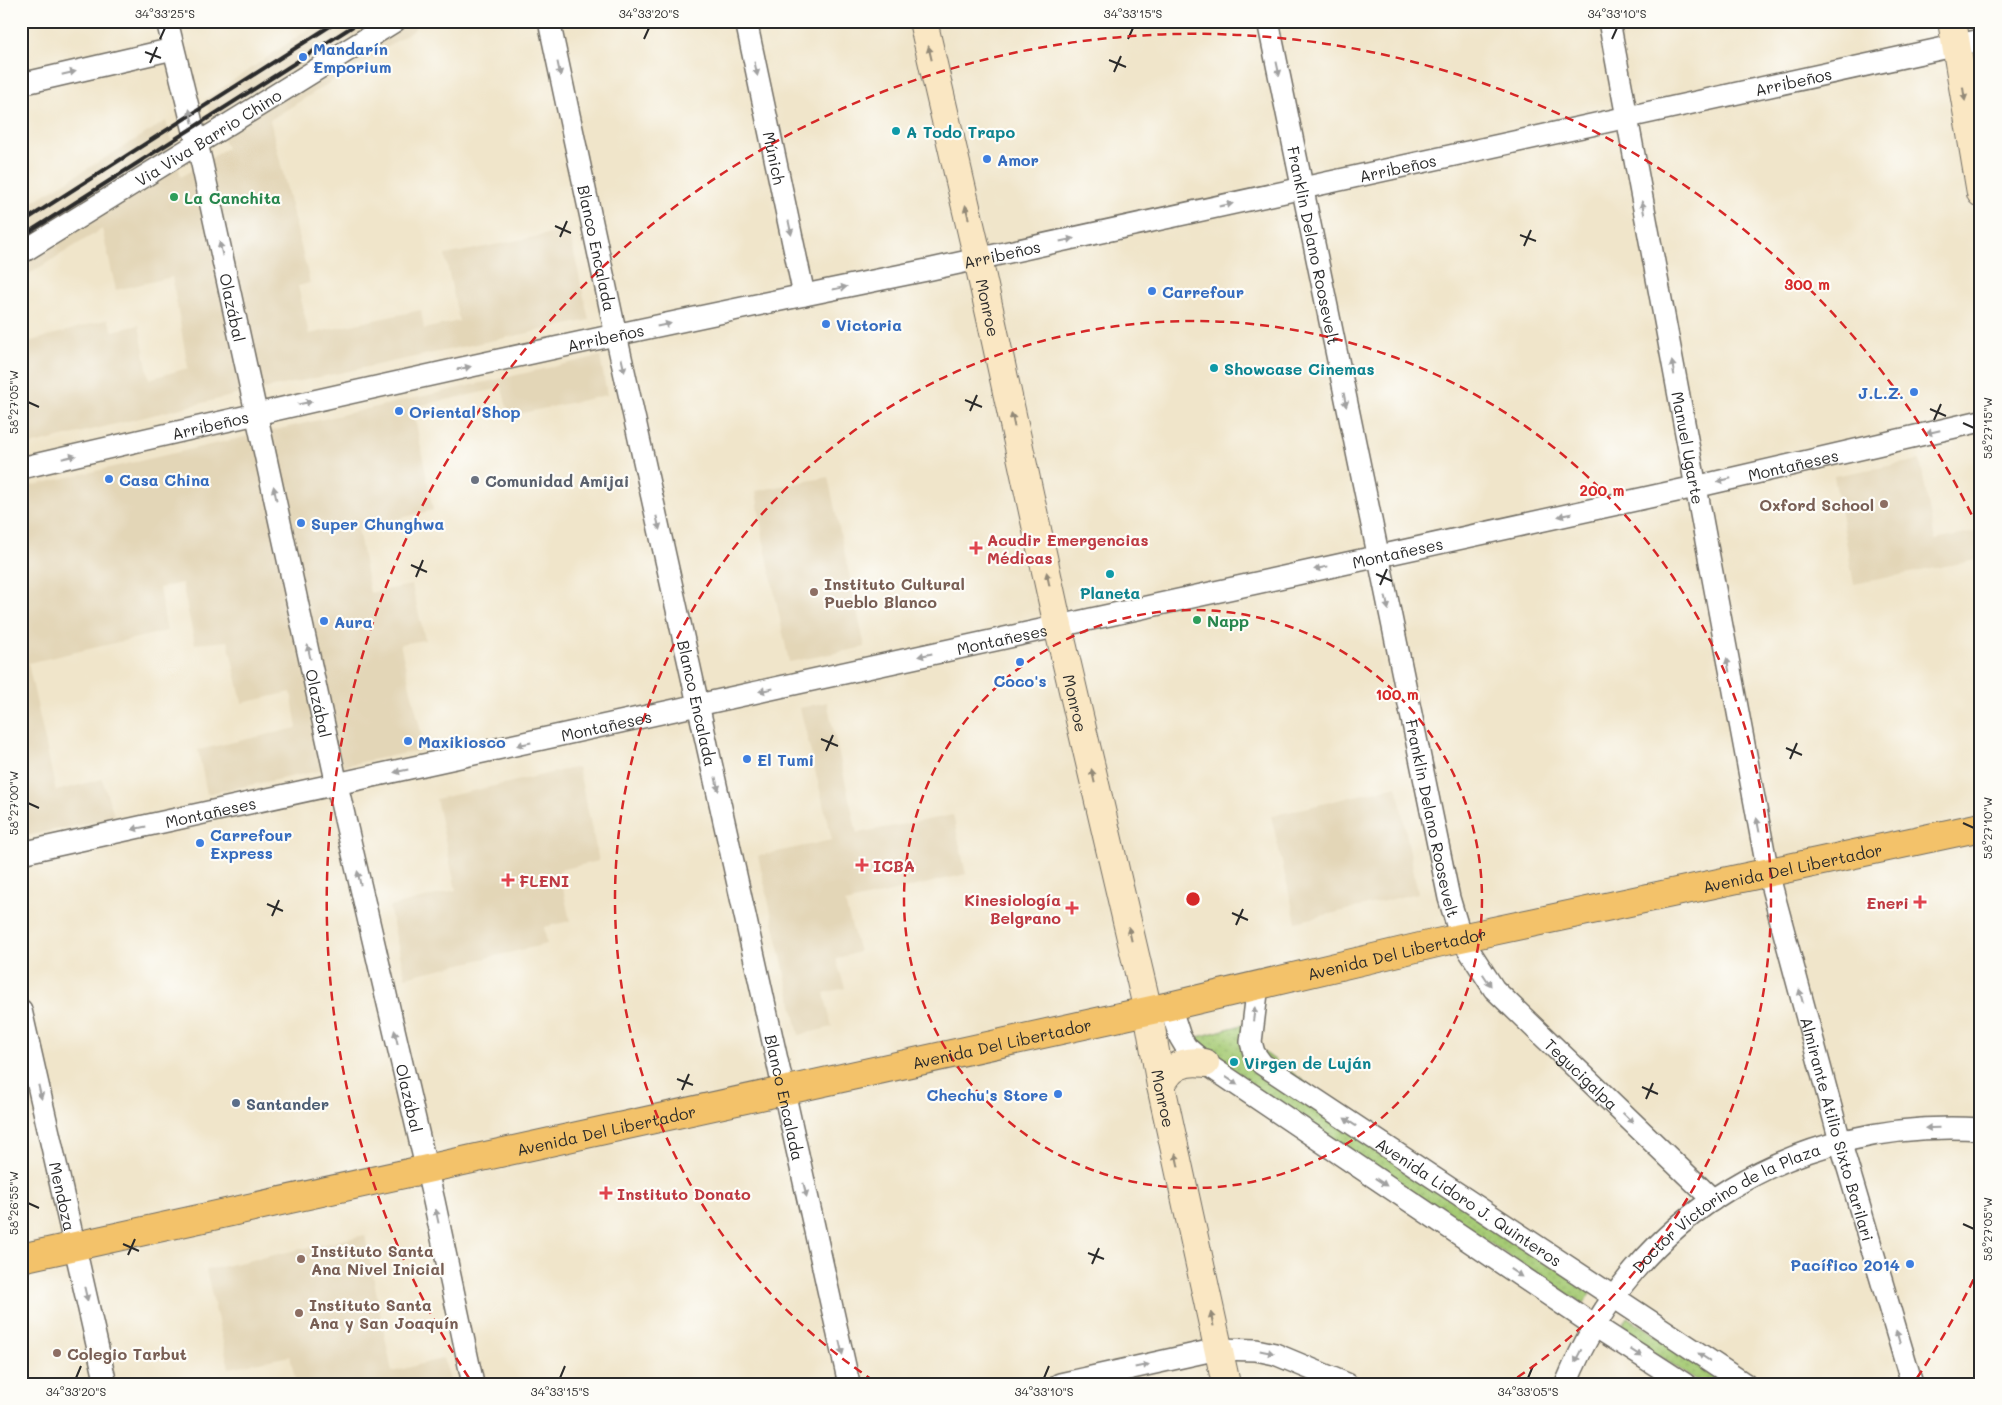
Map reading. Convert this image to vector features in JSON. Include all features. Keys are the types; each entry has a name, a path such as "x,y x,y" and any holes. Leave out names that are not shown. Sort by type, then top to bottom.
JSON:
{"main road":[{"name":"Monroe","path":"923,21 978,259 1058,626 1159,1008 1161,1086 1226,1384"},
{"path":"1963,36 1981,193"},
{"name":"Avenida Del Libertador","path":"21,1258 1258,986 1461,938 1981,828"},
{"path":"1161,1086 1165,1077 1172,1069 1181,1064 1192,1061 1205,1063"}],"street":[{"name":"Olazábal","path":"167,21 197,143 258,413 337,785 426,1169 473,1384"},
{"name":"Via Viva Barrio Chino","path":"21,253 395,21"},
{"name":"Blanco Encalada","path":"549,21 616,335 849,1384"},
{"name":"Múnich","path":"746,21 804,295"},
{"name":"Franklin Delano Roosevelt","path":"1268,21 1377,555 1452,911 1461,938"},
{"name":"Manuel Ugarte","path":"1609,21 1694,487 1768,873"},
{"name":"Arribeños","path":"21,468 258,413 978,259 1626,117 1963,36"},
{"path":"21,84 173,49"},
{"name":"Montañeses","path":"21,853 1694,487 1981,421"},
{"name":"Almirante Atilio Sixto Barilari","path":"1768,873 1840,1141 1912,1384"},
{"name":"Tegucigalpa","path":"1461,938 1494,989 1713,1200"},
{"name":"Avenida Lidoro J. Quinteros","path":"1258,986 1251,1042 1254,1053 1262,1064 1745,1384"},
{"name":"Avenida Lidoro J. Quinteros","path":"1159,1008 1183,1042 1205,1063 1595,1326 1685,1384"},
{"name":"Mendoza","path":"21,1010 106,1384"},
{"name":"Doctor Victorino de la Plaza","path":"1566,1384 1577,1356 1595,1326 1642,1261 1670,1233 1713,1200 1769,1167 1840,1141 1868,1134 1909,1129 1981,1129"},
{"path":"1060,1384 1218,1349 1256,1350 1275,1354 1347,1384"}],"shaded area":[{"path":"321,21 418,21 414,30 270,120 310,283 298,286 309,334 421,310 424,329 459,321 445,255 569,230 589,320 231,396 21,447 21,344 108,319 113,331 139,325 149,379 188,368 172,277 116,290 102,229 21,279 21,209 166,121 181,177 227,148 204,100"},
{"path":"600,356 607,395 509,416 502,388 413,407 433,510 358,529 370,593 412,585 425,640 400,644 425,749 207,794 198,750 297,728 291,692 242,703 228,641 195,644 182,583 159,588 167,631 28,663 56,791 102,779 115,818 21,837 21,488"},
{"name":"Oxford School","path":"1920,460 1935,540 1981,531 1981,559 1854,584 1834,476"},
{"name":"Instituto Cultural Pueblo Blanco","path":"828,477 865,647 789,662 763,538 756,491"},
{"name":"ICBA","path":"827,702 857,833 953,815 966,874 845,903 859,952 836,959 845,988 824,993 832,1027 799,1035 758,856 832,840 800,708"},
{"name":"FLENI","path":"578,767 599,861 559,870 570,921 544,927 547,944 405,977 389,907 456,890 436,799"},
{"path":"1397,786 1418,893 1296,922 1271,816"},
{"name":"Instituto Santa Ana y San Joaquín","path":"365,1235 392,1372 444,1358 451,1384 296,1384 290,1356 229,1368 206,1270"}],"green space":[{"path":"1245,1024 1242,1036 1591,1291 1583,1304 1196,1052 1195,1042 1198,1037"},
{"path":"1627,1317 1731,1384 1702,1384 1619,1330"}],"railway":[{"path":"21,223 338,21"},
{"path":"21,237 361,21"}],"place":[{"name":"Mandarín Emporium","path":"303,57"},
{"name":"A Todo Trapo","path":"896,131"},
{"name":"Amor","path":"987,159"},
{"name":"La Canchita","path":"174,197"},
{"name":"Carrefour","path":"1152,291"},
{"name":"Victoria","path":"826,324"},
{"name":"Showcase Cinemas","path":"1214,368"},
{"name":"J.L.Z.","path":"1914,392"},
{"name":"Oriental Shop","path":"399,411"},
{"name":"Casa China","path":"109,479"},
{"name":"Comunidad Amijai","path":"475,480"},
{"name":"Oxford School","path":"1884,504"},
{"name":"Super Chunghwa","path":"301,523"},
{"name":"Acudir Emergencias Médicas","path":"976,548"},
{"name":"Planeta","path":"1110,574"},
{"name":"Instituto Cultural Pueblo Blanco","path":"814,592"},
{"name":"Napp","path":"1197,620"},
{"name":"Aura","path":"324,621"},
{"name":"Coco's","path":"1020,662"},
{"name":"Maxikiosco","path":"408,741"},
{"name":"El Tumi","path":"747,759"},
{"name":"Carrefour Express","path":"200,843"},
{"name":"ICBA","path":"862,865"},
{"name":"FLENI","path":"508,880"},
{"name":"Eneri","path":"1920,902"},
{"name":"Kinesiología Belgrano","path":"1072,908"},
{"name":"Virgen de Luján","path":"1234,1062"},
{"name":"Chechu's Store","path":"1058,1094"},
{"name":"Santander","path":"236,1103"},
{"name":"Instituto Donato","path":"606,1193"},
{"name":"Instituto Santa Ana Nivel Inicial","path":"301,1259"},
{"name":"Pacífico 2014","path":"1910,1264"},
{"name":"Instituto Santa Ana y San Joaquín","path":"299,1313"},
{"name":"Colegio Tarbut","path":"57,1353"}]}
